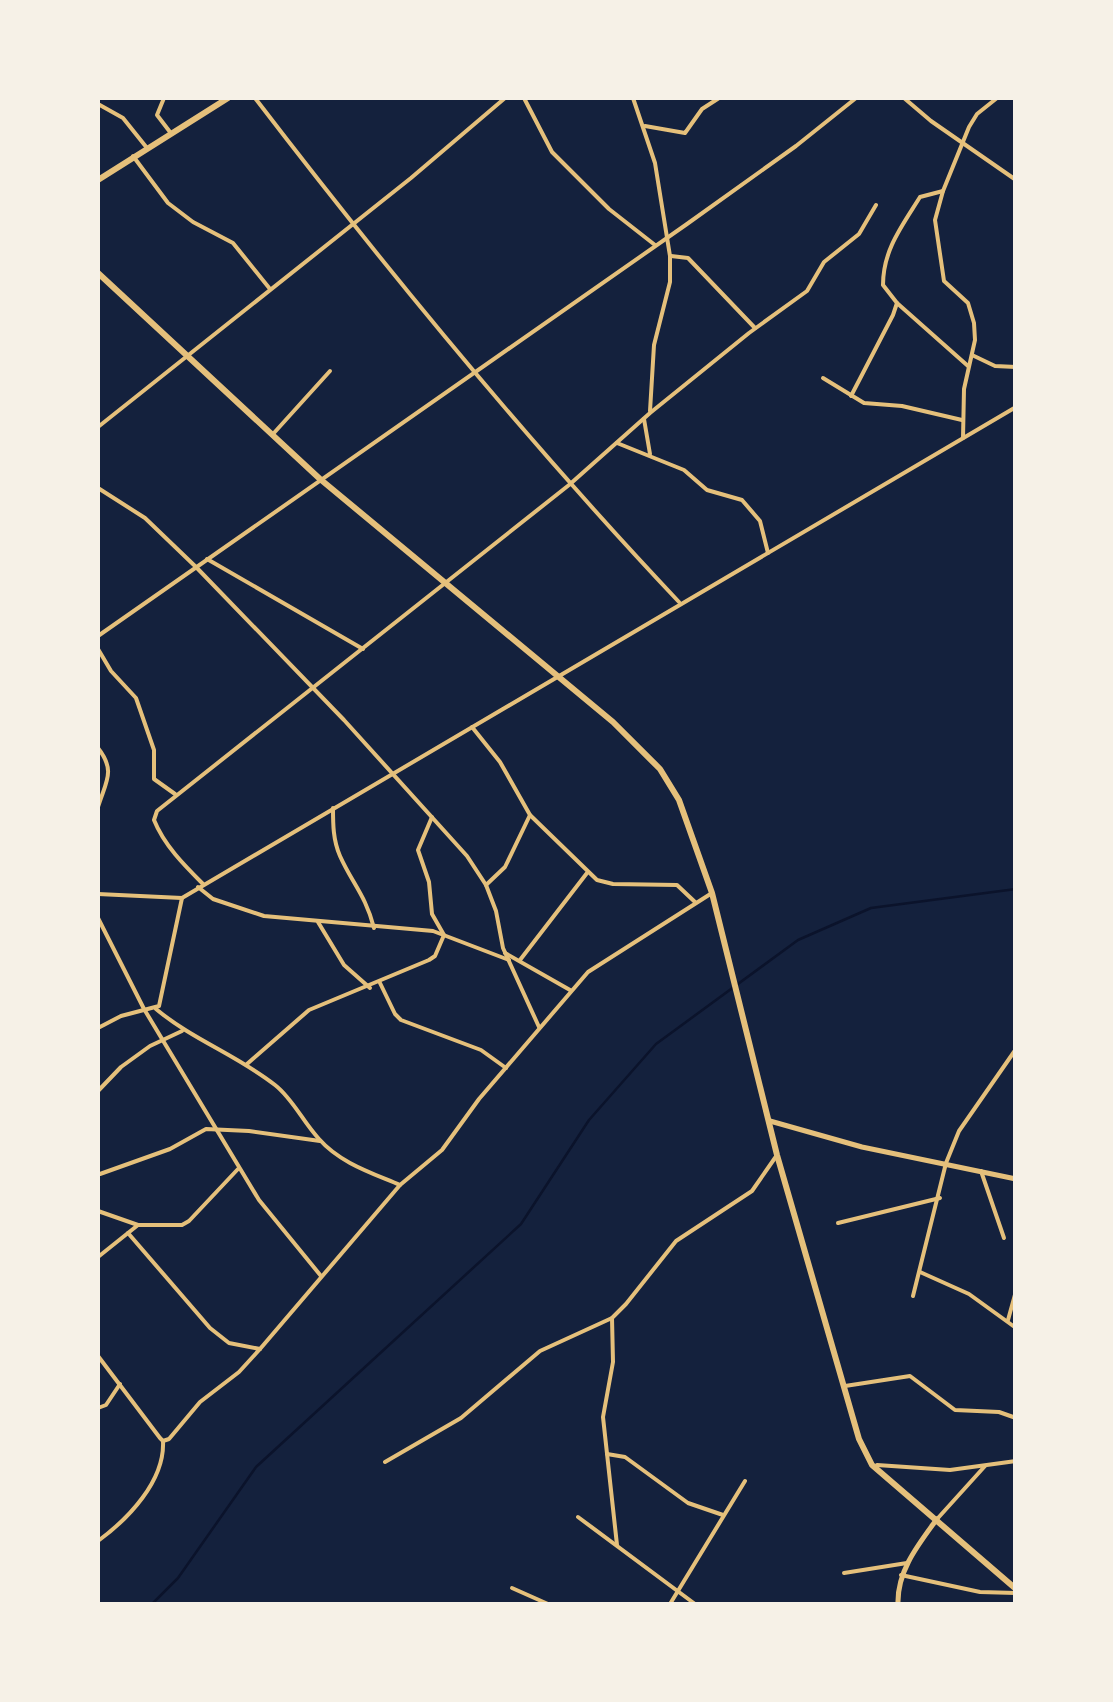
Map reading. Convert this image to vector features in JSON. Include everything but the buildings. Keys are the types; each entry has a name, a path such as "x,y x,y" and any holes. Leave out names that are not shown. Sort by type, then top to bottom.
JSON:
{"main road":[{"path":"98,180 228,98"},
{"path":"98,273 320,479 639,745 660,769 679,800 712,892 777,1155 846,1386 858,1440 872,1465 1016,1591"}],"street":[{"path":"164,98 157,115 171,133"},
{"path":"254,98 472,372 569,485 680,603"},
{"path":"98,427 506,98"},
{"path":"524,98 552,152 609,209 656,246"},
{"path":"634,98 655,164 670,256 670,282 654,346 650,413"},
{"path":"645,126 686,133 699,112 718,98"},
{"path":"98,636 656,246 856,98"},
{"path":"904,98 930,122 1016,180"},
{"path":"963,438 968,366 975,340 971,309 944,280 934,220 978,114 997,98"},
{"path":"98,104 123,118 147,148"},
{"path":"133,156 168,203 193,222 233,243 270,288"},
{"path":"943,191 920,197 892,240 883,285 896,303 968,366"},
{"path":"509,960 444,935 412,928 374,928 264,916 213,900 176,856 154,820 175,794 314,688 569,485 755,328 807,291 824,262 859,234 876,205"},
{"path":"670,256 688,258 755,328"},
{"path":"851,396 894,315 896,303"},
{"path":"972,355 995,366 1016,367"},
{"path":"272,435 330,371"},
{"path":"823,378 864,403 902,406 962,420"},
{"path":"98,894 182,898 1016,407"},
{"path":"644,418 650,454"},
{"path":"617,443 684,470 707,490 742,500 760,521 768,554"},
{"path":"98,488 144,518 196,567 314,688 467,856 486,885 505,953 539,1027"},
{"path":"207,559 362,649"},
{"path":"98,649 136,698 154,750 154,779 175,794"},
{"path":"471,726 500,762 530,815 597,880 613,884 678,884 694,902"},
{"path":"98,748 110,771 98,807"},
{"path":"333,808 340,857 367,901 374,928"},
{"path":"486,885 505,867 530,815"},
{"path":"432,817 418,850 429,882 432,914 444,935"},
{"path":"520,960 588,871"},
{"path":"163,1442 174,1435 200,1402 239,1372 400,1185 442,1150 571,991 610,955 712,892"},
{"path":"156,1009 182,898"},
{"path":"98,918 144,1008 215,1130 259,1200 321,1276"},
{"path":"318,920 344,966 370,988"},
{"path":"247,1064 309,1010 370,988 433,958 444,935"},
{"path":"505,953 571,991"},
{"path":"380,982 394,1014 402,1020 481,1050 506,1068"},
{"path":"98,1028 144,1008 156,1009 182,1030 247,1064 278,1088 320,1141 355,1165 400,1185"},
{"path":"98,1091 121,1067 182,1030"},
{"path":"913,1296 946,1163 959,1130 1016,1050"},
{"path":"770,1121 862,1147 1016,1179"},
{"path":"100,1174 170,1149 206,1129 320,1141"},
{"path":"385,1462 461,1418 540,1351 612,1318 676,1241 752,1191 777,1155"},
{"path":"98,1211 138,1225 182,1225 239,1168"},
{"path":"981,1171 1004,1238"},
{"path":"838,1223 940,1198"},
{"path":"98,1257 138,1225"},
{"path":"128,1233 210,1328 229,1342 260,1349"},
{"path":"920,1272 958,1288 1016,1328"},
{"path":"1008,1322 1016,1290"},
{"path":"612,1318 614,1362 603,1417 616,1545"},
{"path":"98,1356 163,1442 164,1457 158,1474 116,1528 98,1541"},
{"path":"846,1386 910,1376 955,1410 999,1412 1016,1418"},
{"path":"98,1408 106,1404 120,1384"},
{"path":"607,1454 625,1457 688,1502 722,1515"},
{"path":"872,1465 950,1470 1016,1461"},
{"path":"898,1604 901,1576 907,1563 938,1519 984,1466"},
{"path":"670,1604 745,1481"},
{"path":"578,1516 695,1604"},
{"path":"844,1573 907,1563"},
{"path":"901,1576 980,1592 1016,1591"},
{"path":"512,1588 548,1604"},
{"path":"569,1604 576,1604"}],"waterway":[{"path":"152,1604 178,1578 256,1467 521,1224 589,1120 656,1044 798,940 871,908 1016,889"}]}
